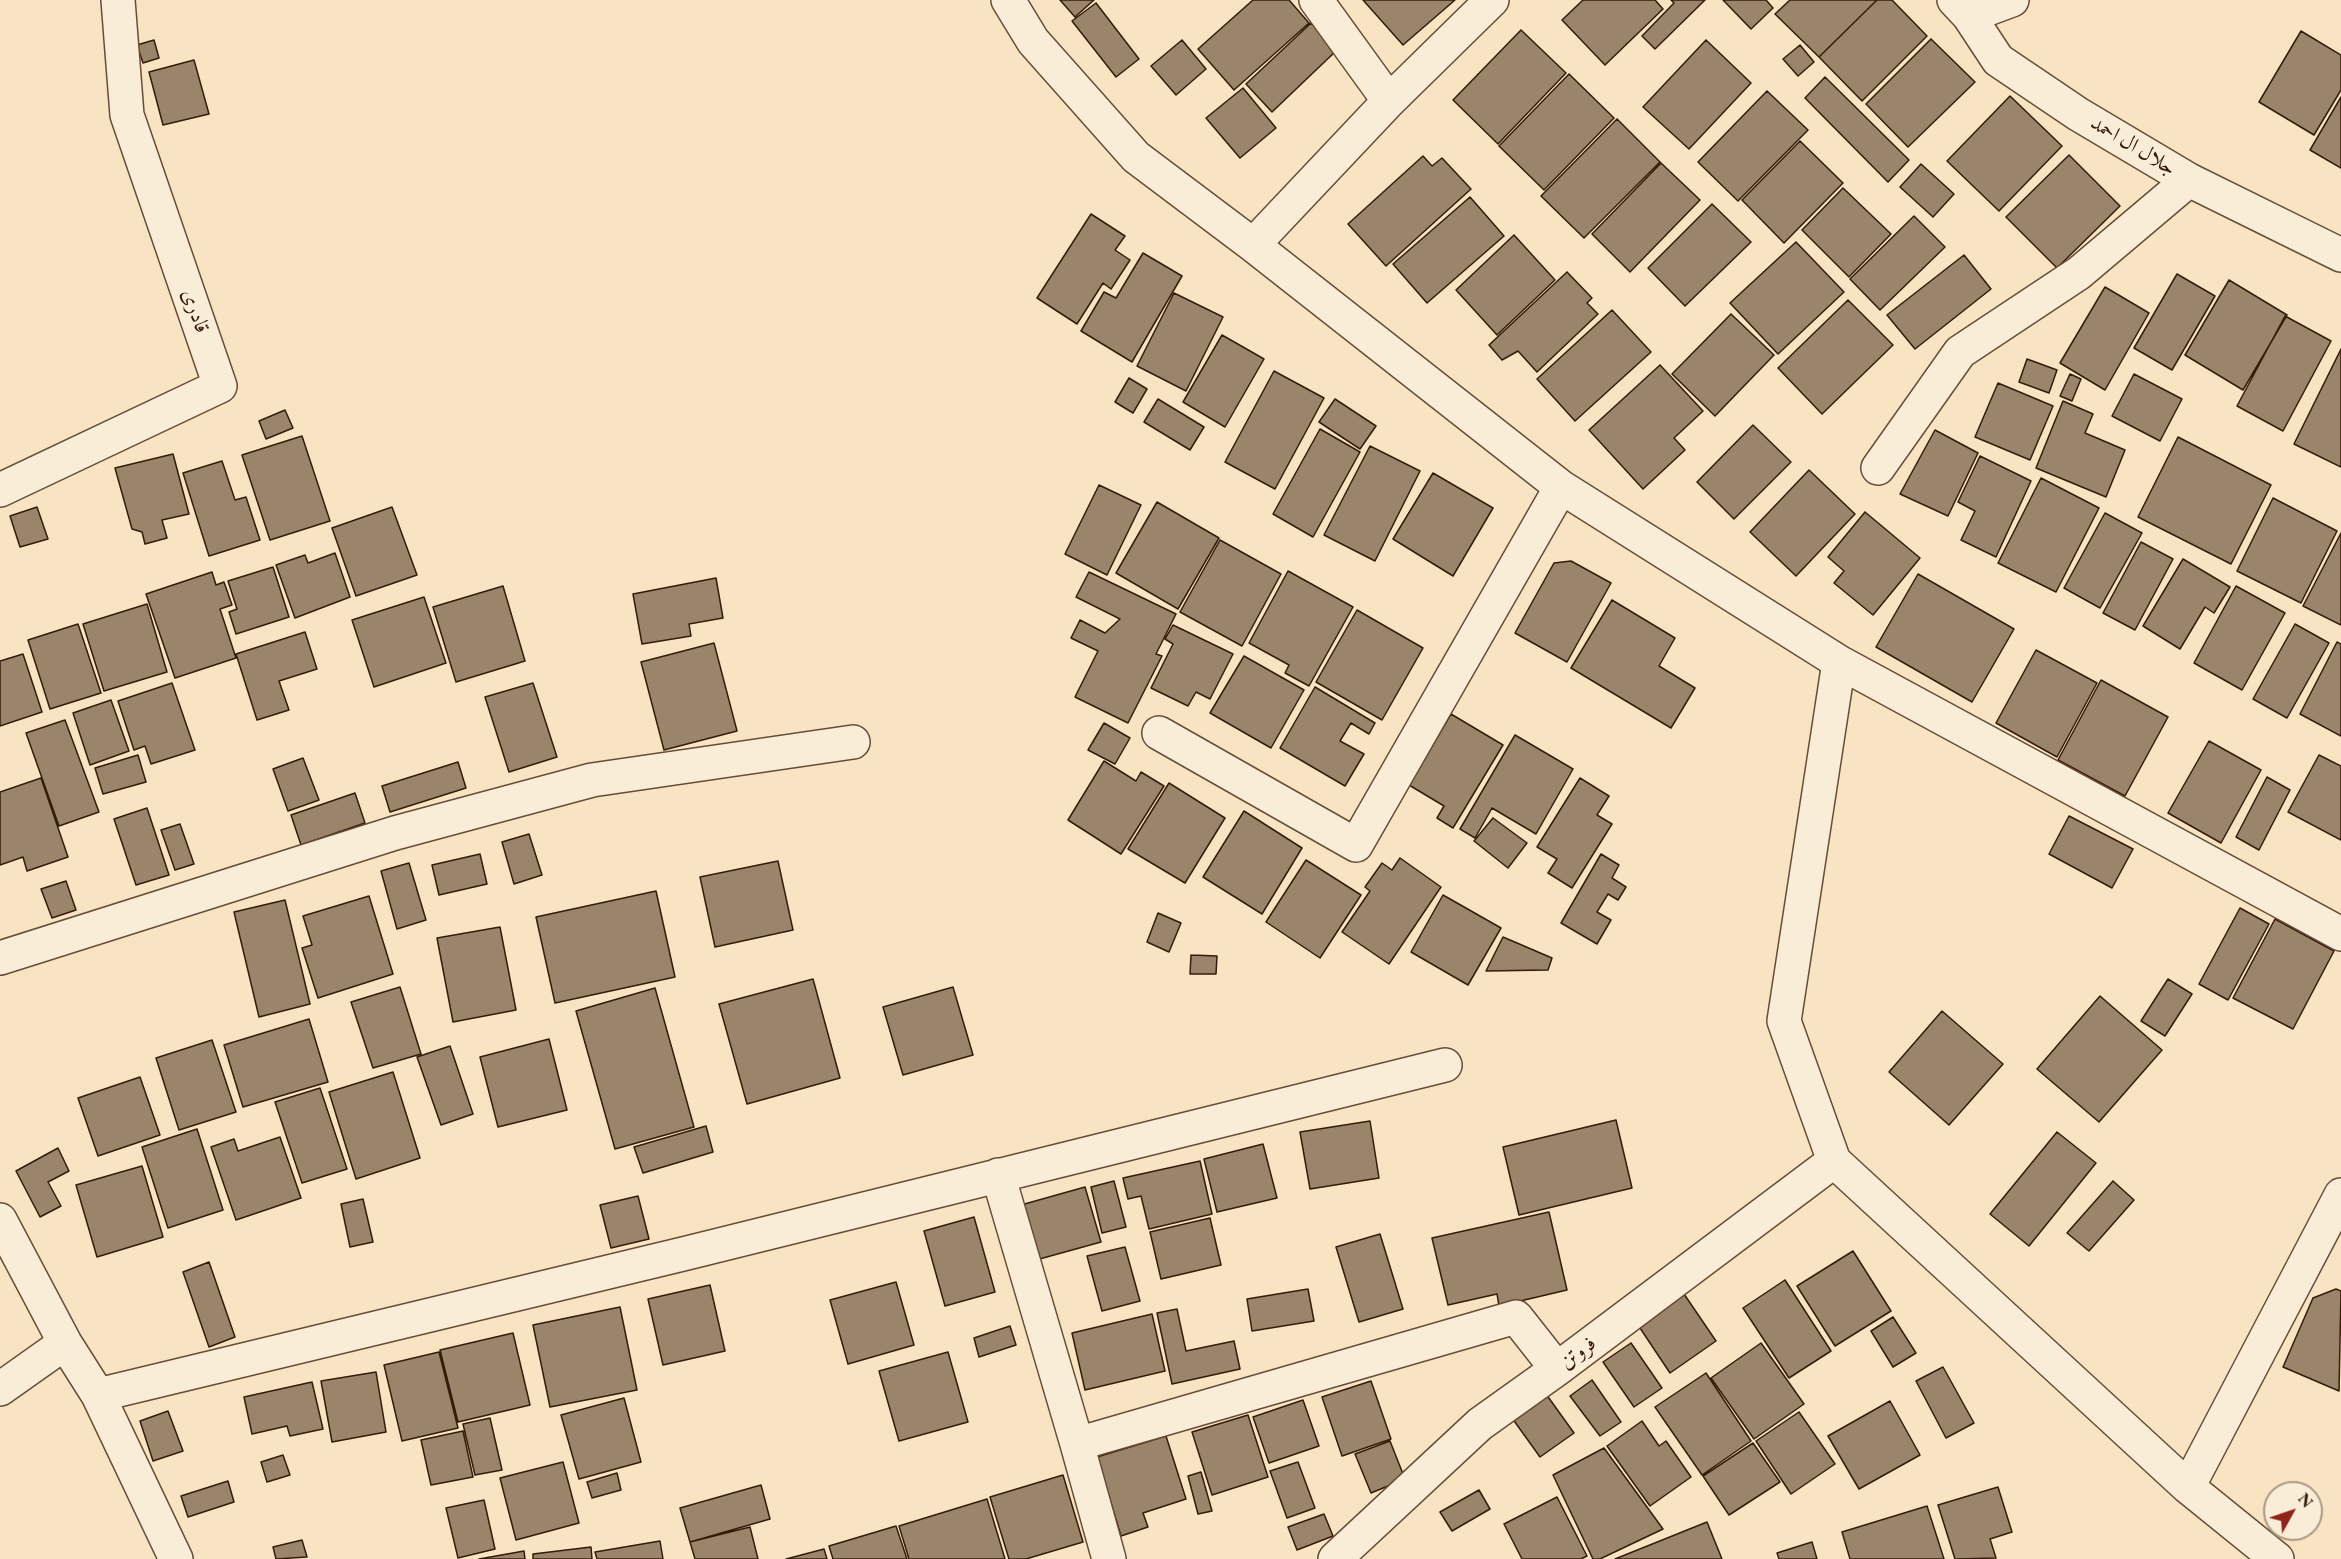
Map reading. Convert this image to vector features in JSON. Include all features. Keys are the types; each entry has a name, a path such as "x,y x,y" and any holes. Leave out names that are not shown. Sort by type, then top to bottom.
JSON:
{"street":[{"name":"قادری","path":"0,490 220,386 127,115 118,0"},
{"path":"1008,0 1033,41 1136,157 1561,487 1839,662 2341,934"},
{"path":"1316,0 1389,101"},
{"path":"1252,245 1389,101 1492,0"},
{"path":"1961,8 2012,0"},
{"name":"جلال ال احمد","path":"1961,8 1998,60 2078,114 2189,180 2341,255"},
{"path":"1878,468 1960,352 2079,273 2189,180"},
{"path":"1159,733 1356,846 1561,487"},
{"path":"1839,662 1784,1021 1834,1161 2188,1487 2277,1559"},
{"path":"0,958 395,833 592,780 853,742"},
{"path":"98,1395 672,1257 1445,1065"},
{"name":"فروتن","path":"1335,1559 1480,1424 1834,1161"},
{"path":"998,1175 1077,1443 1108,1559"},
{"path":"2188,1487 2341,1195"},
{"path":"0,1220 65,1343 98,1395 176,1559"},
{"path":"1077,1443 1516,1317 1557,1369"},
{"path":"0,1389 65,1343"}],"building":[{"path":"1060,0 1094,0 1075,17"},
{"path":"1253,0 1289,0 1309,23 1234,90 1198,49"},
{"path":"1363,0 1455,0 1403,45"},
{"path":"1583,0 1655,0 1663,9 1605,65 1562,20"},
{"path":"1671,0 1705,0 1655,49 1642,36 1674,3"},
{"path":"1723,0 1766,0 1773,8 1751,29"},
{"path":"1790,0 1877,0 1819,57 1775,14"},
{"path":"1877,0 1892,0 1927,36 1862,101 1819,57"},
{"path":"1096,3 1139,59 1116,77 1072,21"},
{"path":"1311,23 1337,50 1272,112 1246,84"},
{"path":"1521,30 1566,73 1498,144 1453,100"},
{"path":"2301,31 2341,55 2341,90 2314,135 2259,102"},
{"path":"1931,39 1975,82 1908,147 1866,104"},
{"path":"154,40 159,58 143,63 137,45"},
{"path":"1182,40 1206,69 1176,95 1151,66"},
{"path":"1706,40 1751,83 1689,149 1643,107"},
{"path":"1800,45 1814,62 1798,76 1783,59"},
{"path":"194,60 209,114 163,125 149,72"},
{"path":"1569,74 1614,118 1544,190 1499,146"},
{"path":"1825,77 1909,160 1888,182 1805,98"},
{"path":"1243,88 1276,128 1240,158 1206,118"},
{"path":"1767,91 1808,130 1738,201 1698,162"},
{"path":"2010,96 2062,146 1999,211 1947,161"},
{"path":"2341,97 2341,168 2310,150"},
{"path":"1617,119 1660,162 1584,238 1541,196"},
{"path":"1800,141 1843,183 1784,243 1742,200"},
{"path":"2069,155 2120,206 2057,268 2006,217"},
{"path":"1423,156 1432,166 1442,158 1471,189 1386,266 1348,224"},
{"path":"1661,163 1700,200 1630,272 1592,234"},
{"path":"1921,164 1954,194 1933,217 1900,187"},
{"path":"1843,188 1891,234 1849,277 1802,230"},
{"path":"1470,197 1504,236 1427,303 1393,264"},
{"path":"1712,204 1751,242 1685,306 1648,268"},
{"path":"1091,214 1125,236 1115,250 1130,260 1111,289 1103,283 1077,324 1037,298"},
{"path":"1914,216 1945,247 1880,310 1850,279"},
{"path":"1514,235 1555,280 1497,335 1456,290"},
{"path":"1796,242 1844,292 1778,354 1730,303"},
{"path":"1143,253 1182,276 1132,362 1081,331 1104,292 1116,298"},
{"path":"1964,255 1991,289 1915,349 1887,315"},
{"path":"1567,272 1592,298 1587,303 1598,314 1537,372 1518,351 1502,360 1489,345"},
{"path":"2177,274 2215,296 2172,370 2134,348"},
{"path":"2229,280 2287,315 2243,390 2185,355"},
{"path":"2105,287 2149,313 2105,390 2060,363"},
{"path":"1174,293 1223,317 1186,391 1137,366"},
{"path":"1848,300 1893,345 1822,414 1778,368"},
{"path":"1612,310 1651,352 1575,421 1537,379"},
{"path":"1731,314 1774,355 1715,416 1672,374"},
{"path":"2285,316 2331,341 2283,431 2237,406"},
{"path":"1222,335 1264,359 1225,427 1183,402"},
{"path":"2341,349 2341,467 2294,444"},
{"path":"2027,359 2057,370 2049,393 2019,382"},
{"path":"1660,365 1703,411 1674,438 1685,450 1643,489 1589,430"},
{"path":"1274,371 1324,398 1275,489 1225,462"},
{"path":"2070,374 2081,379 2072,401 2060,396"},
{"path":"2134,374 2182,399 2160,441 2112,416"},
{"path":"1129,378 1147,389 1133,413 1115,402"},
{"path":"1998,383 2053,406 2030,460 1975,437"},
{"path":"1158,399 1204,427 1190,450 1144,422"},
{"path":"1335,399 1376,426 1360,449 1319,422"},
{"path":"2063,401 2093,414 2085,433 2125,450 2106,497 2036,468"},
{"path":"285,410 293,428 266,439 259,421"},
{"path":"1753,425 1791,462 1734,519 1697,482"},
{"path":"1320,429 1360,452 1313,537 1273,514"},
{"path":"1935,430 1978,453 1948,516 1900,494"},
{"path":"302,436 330,521 270,540 242,455"},
{"path":"2178,437 2271,485 2231,564 2138,517"},
{"path":"1370,446 1420,471 1375,561 1324,535"},
{"path":"173,454 189,514 162,520 167,538 145,544 142,532 132,529 115,468"},
{"path":"1980,456 2031,481 1996,557 1961,540 1975,511 1958,502"},
{"path":"222,461 235,500 246,497 260,540 209,556 183,473"},
{"path":"1809,470 1855,514 1796,576 1750,532"},
{"path":"1433,473 1493,508 1453,576 1393,539"},
{"path":"2041,478 2099,508 2056,592 1998,563"},
{"path":"1099,485 1141,505 1107,575 1065,554"},
{"path":"2273,498 2337,531 2301,603 2237,571"},
{"path":"1157,502 1219,538 1178,609 1116,573"},
{"path":"37,507 48,539 20,547 10,516"},
{"path":"392,507 417,575 356,596 332,528"},
{"path":"1865,512 1920,558 1873,615 1834,583 1844,571 1828,557"},
{"path":"2105,513 2142,533 2100,608 2064,588"},
{"path":"2341,533 2341,625 2303,606"},
{"path":"1220,540 1281,574 1242,646 1180,612"},
{"path":"2141,542 2173,559 2135,630 2103,613"},
{"path":"335,553 350,597 295,618 276,565 305,555 308,563"},
{"path":"2183,559 2230,587 2214,613 2205,607 2180,649 2143,626"},
{"path":"1571,561 1611,583 1567,662 1515,633 1554,563"},
{"path":"273,567 289,617 236,634 229,612 237,609 228,581"},
{"path":"1288,571 1353,607 1309,686 1285,673 1289,665 1249,643"},
{"path":"212,572 216,585 224,582 232,605 220,609 236,658 175,678 146,594"},
{"path":"1089,572 1176,614 1156,654 1162,656 1128,723 1075,697 1098,651 1071,638 1080,620 1105,633 1120,619 1076,597"},
{"path":"1918,574 2014,629 1972,702 1876,647"},
{"path":"716,578 723,618 689,624 691,636 642,644 633,594"},
{"path":"503,586 525,661 456,682 433,607"},
{"path":"2236,586 2285,613 2242,690 2194,663"},
{"path":"424,597 446,663 374,687 352,620"},
{"path":"1612,600 1675,638 1659,666 1695,688 1671,728 1571,668"},
{"path":"147,604 167,672 104,691 83,624"},
{"path":"1357,610 1423,648 1382,720 1316,682"},
{"path":"78,624 101,693 50,709 28,640"},
{"path":"2295,624 2329,643 2287,718 2253,699"},
{"path":"1173,625 1233,654 1210,699 1196,692 1188,706 1151,688 1173,644 1165,639"},
{"path":"305,632 317,669 279,681 289,710 257,720 236,654"},
{"path":"2337,642 2341,644 2341,736 2300,714"},
{"path":"714,643 737,731 664,750 641,662"},
{"path":"2036,650 2097,683 2057,757 1996,723"},
{"path":"23,654 42,712 0,726 0,661"},
{"path":"1244,656 1304,690 1271,748 1210,713"},
{"path":"2101,680 2168,717 2125,796 2058,760"},
{"path":"172,683 195,750 151,764 145,746 134,750 118,701"},
{"path":"533,683 557,757 509,772 485,697"},
{"path":"1315,687 1375,723 1369,734 1351,723 1340,741 1364,754 1345,786 1280,748"},
{"path":"111,700 129,751 90,765 73,713"},
{"path":"1451,714 1503,745 1453,828 1437,818 1444,806 1409,785"},
{"path":"65,720 99,812 59,826 26,733"},
{"path":"1104,723 1130,738 1115,764 1088,750"},
{"path":"1515,735 1573,769 1536,834 1492,808 1475,838 1460,829"},
{"path":"2209,741 2261,770 2221,843 2168,813"},
{"path":"138,755 146,782 103,794 95,768"},
{"path":"2319,755 2341,766 2341,840 2288,812"},
{"path":"303,758 319,800 288,811 273,769"},
{"path":"1104,761 1136,781 1141,772 1164,786 1121,854 1068,820"},
{"path":"458,762 466,788 390,812 382,786"},
{"path":"2267,777 2290,790 2259,850 2236,837"},
{"path":"41,778 68,857 27,871 23,857 0,865 0,792"},
{"path":"1580,778 1609,796 1597,815 1612,824 1572,888 1548,873 1557,859 1537,847"},
{"path":"1169,783 1225,818 1185,883 1128,849"},
{"path":"355,793 365,823 301,845 291,815"},
{"path":"147,808 169,875 136,885 114,819"},
{"path":"1244,811 1302,848 1262,914 1203,877"},
{"path":"2069,816 2133,849 2112,888 2049,854"},
{"path":"1493,818 1527,843 1508,868 1474,841"},
{"path":"180,824 194,864 175,870 161,830"},
{"path":"529,834 542,875 514,884 502,842"},
{"path":"480,854 487,884 439,895 432,865"},
{"path":"1601,854 1619,865 1612,878 1626,887 1618,900 1608,894 1597,912 1611,920 1597,944 1561,923"},
{"path":"1400,858 1441,887 1389,964 1342,932 1370,891 1365,887 1382,863 1392,870"},
{"path":"1306,860 1361,895 1320,958 1266,922"},
{"path":"778,861 793,930 715,947 700,877"},
{"path":"409,863 426,920 397,929 381,871"},
{"path":"66,881 76,910 52,918 41,889"},
{"path":"656,891 675,977 555,1003 536,917"},
{"path":"1443,895 1501,928 1468,985 1411,952"},
{"path":"369,896 393,974 318,998 302,948 312,945 303,916"},
{"path":"285,900 310,1004 259,1017 234,912"},
{"path":"2240,908 2269,924 2228,1000 2199,984"},
{"path":"1158,913 1181,923 1169,952 1147,942"},
{"path":"2275,919 2334,951 2293,1029 2233,998"},
{"path":"500,927 516,1010 453,1022 437,938"},
{"path":"1503,937 1552,958 1548,970 1486,971"},
{"path":"1191,955 1217,956 1216,974 1190,974"},
{"path":"813,979 840,1078 747,1104 719,1004"},
{"path":"2168,979 2192,994 2165,1036 2141,1021"},
{"path":"400,987 421,1054 373,1068 351,1002"},
{"path":"953,987 973,1055 903,1075 883,1007"},
{"path":"655,988 694,1127 615,1149 576,1011"},
{"path":"2100,996 2162,1050 2099,1122 2037,1069"},
{"path":"1942,1011 2003,1064 1949,1125 1889,1072"},
{"path":"309,1019 328,1082 243,1107 224,1045"},
{"path":"549,1039 567,1110 498,1127 480,1057"},
{"path":"212,1040 236,1112 179,1130 156,1058"},
{"path":"450,1046 473,1114 441,1125 417,1057"},
{"path":"393,1072 420,1158 356,1179 329,1092"},
{"path":"140,1077 160,1135 98,1156 78,1098"},
{"path":"320,1088 347,1169 302,1183 275,1102"},
{"path":"1616,1120 1632,1188 1519,1215 1503,1147"},
{"path":"1370,1121 1379,1178 1310,1189 1300,1132"},
{"path":"706,1126 713,1152 643,1173 634,1147"},
{"path":"197,1129 223,1210 168,1228 142,1147"},
{"path":"2057,1132 2096,1163 2029,1246 1990,1214"},
{"path":"280,1137 301,1198 236,1220 211,1147 234,1139 238,1151"},
{"path":"1263,1144 1277,1198 1217,1212 1204,1159"},
{"path":"58,1148 69,1171 48,1182 61,1206 40,1217 16,1171"},
{"path":"1200,1161 1212,1214 1149,1229 1141,1196 1128,1199 1123,1178"},
{"path":"142,1166 163,1237 97,1257 76,1185"},
{"path":"1114,1181 1126,1227 1102,1233 1091,1187"},
{"path":"2113,1181 2134,1200 2089,1251 2067,1233"},
{"path":"1085,1187 1101,1242 1036,1260 1021,1205"},
{"path":"638,1196 649,1239 611,1248 600,1205"},
{"path":"363,1199 373,1242 350,1247 341,1204"},
{"path":"1549,1212 1567,1290 1499,1306 1497,1294 1448,1305 1432,1238"},
{"path":"974,1217 995,1292 945,1306 924,1231"},
{"path":"1210,1218 1221,1265 1161,1279 1150,1232"},
{"path":"1380,1234 1403,1309 1359,1322 1336,1247"},
{"path":"1125,1247 1140,1301 1102,1311 1087,1256"},
{"path":"1853,1251 1891,1311 1835,1346 1797,1286"},
{"path":"209,1262 235,1337 209,1347 183,1272"},
{"path":"1785,1280 1831,1351 1789,1378 1743,1308"},
{"path":"896,1282 914,1345 848,1364 830,1300"},
{"path":"710,1285 725,1351 663,1365 648,1299"},
{"path":"1308,1289 1314,1321 1252,1331 1247,1299"},
{"path":"2336,1289 2341,1291 2339,1391 2283,1367 2313,1298"},
{"path":"1684,1294 1716,1341 1670,1373 1638,1325"},
{"path":"620,1307 637,1390 550,1407 533,1325"},
{"path":"1177,1309 1186,1351 1234,1341 1240,1369 1172,1384 1157,1313"},
{"path":"1152,1314 1165,1371 1085,1390 1072,1333"},
{"path":"1893,1317 1916,1353 1893,1367 1871,1331"},
{"path":"1010,1326 1016,1345 979,1357 974,1338"},
{"path":"513,1333 530,1405 458,1422 440,1350"},
{"path":"1631,1343 1662,1388 1634,1407 1603,1362"},
{"path":"1761,1343 1804,1404 1754,1439 1711,1378"},
{"path":"439,1352 458,1428 402,1441 384,1365"},
{"path":"948,1352 968,1422 899,1441 879,1371"},
{"path":"1943,1367 1974,1423 1946,1438 1916,1381"},
{"path":"376,1372 386,1432 332,1442 321,1381"},
{"path":"1706,1373 1751,1441 1702,1475 1655,1407"},
{"path":"1592,1380 1621,1422 1600,1436 1570,1396"},
{"path":"1371,1381 1391,1439 1342,1456 1322,1397"},
{"path":"312,1382 323,1429 290,1436 287,1426 252,1434 244,1397"},
{"path":"1546,1394 1574,1433 1540,1457 1512,1418"},
{"path":"624,1398 641,1462 579,1479 561,1415"},
{"path":"1303,1400 1319,1446 1269,1463 1253,1417"},
{"path":"1890,1401 1920,1455 1859,1489 1828,1436"},
{"path":"168,1411 183,1451 153,1461 140,1421"},
{"path":"1799,1412 1835,1464 1791,1494 1756,1441"},
{"path":"1248,1415 1268,1477 1212,1495 1192,1432"},
{"path":"490,1418 502,1470 475,1475 463,1424"},
{"path":"1642,1421 1659,1446 1666,1441 1691,1477 1650,1506 1607,1446"},
{"path":"463,1431 473,1477 431,1485 421,1440"},
{"path":"1166,1436 1186,1499 1143,1513 1148,1527 1121,1536 1097,1457"},
{"path":"1390,1441 1405,1479 1371,1493 1355,1454"},
{"path":"1753,1443 1780,1482 1729,1515 1703,1476"},
{"path":"1604,1448 1663,1529 1600,1559 1593,1559 1553,1475"},
{"path":"283,1455 290,1475 267,1482 261,1462"},
{"path":"563,1462 579,1523 516,1540 500,1478"},
{"path":"1298,1462 1315,1508 1287,1518 1270,1471"},
{"path":"1201,1472 1212,1511 1198,1514 1188,1476"},
{"path":"617,1473 621,1490 592,1498 587,1482"},
{"path":"1063,1475 1083,1542 1026,1559 1009,1559 990,1497"},
{"path":"228,1481 234,1502 188,1517 181,1496"},
{"path":"761,1485 770,1519 690,1542 680,1508"},
{"path":"1998,1487 2012,1532 1990,1539 1996,1558 1955,1559 1938,1505"},
{"path":"1479,1490 1490,1509 1452,1531 1440,1512"},
{"path":"1557,1497 1587,1556 1581,1559 1522,1559 1504,1524"},
{"path":"987,1499 1005,1559 909,1559 899,1526"},
{"path":"484,1500 495,1549 458,1558 446,1508"},
{"path":"1927,1506 1944,1559 1850,1559 1842,1532"},
{"path":"1324,1514 1333,1536 1297,1550 1288,1527"},
{"path":"1707,1522 1722,1559 1615,1559"},
{"path":"896,1526 907,1559 833,1559 829,1546"},
{"path":"750,1527 758,1559 695,1559 690,1542"},
{"path":"302,1540 307,1557 276,1559 273,1547"},
{"path":"660,1541 663,1559 597,1559 595,1552"},
{"path":"1812,1542 1817,1559 1779,1559 1777,1553"},
{"path":"591,1547 592,1559 533,1559 533,1554"},
{"path":"824,1549 827,1559 786,1559"},
{"path":"524,1551 525,1559 479,1559"}]}
